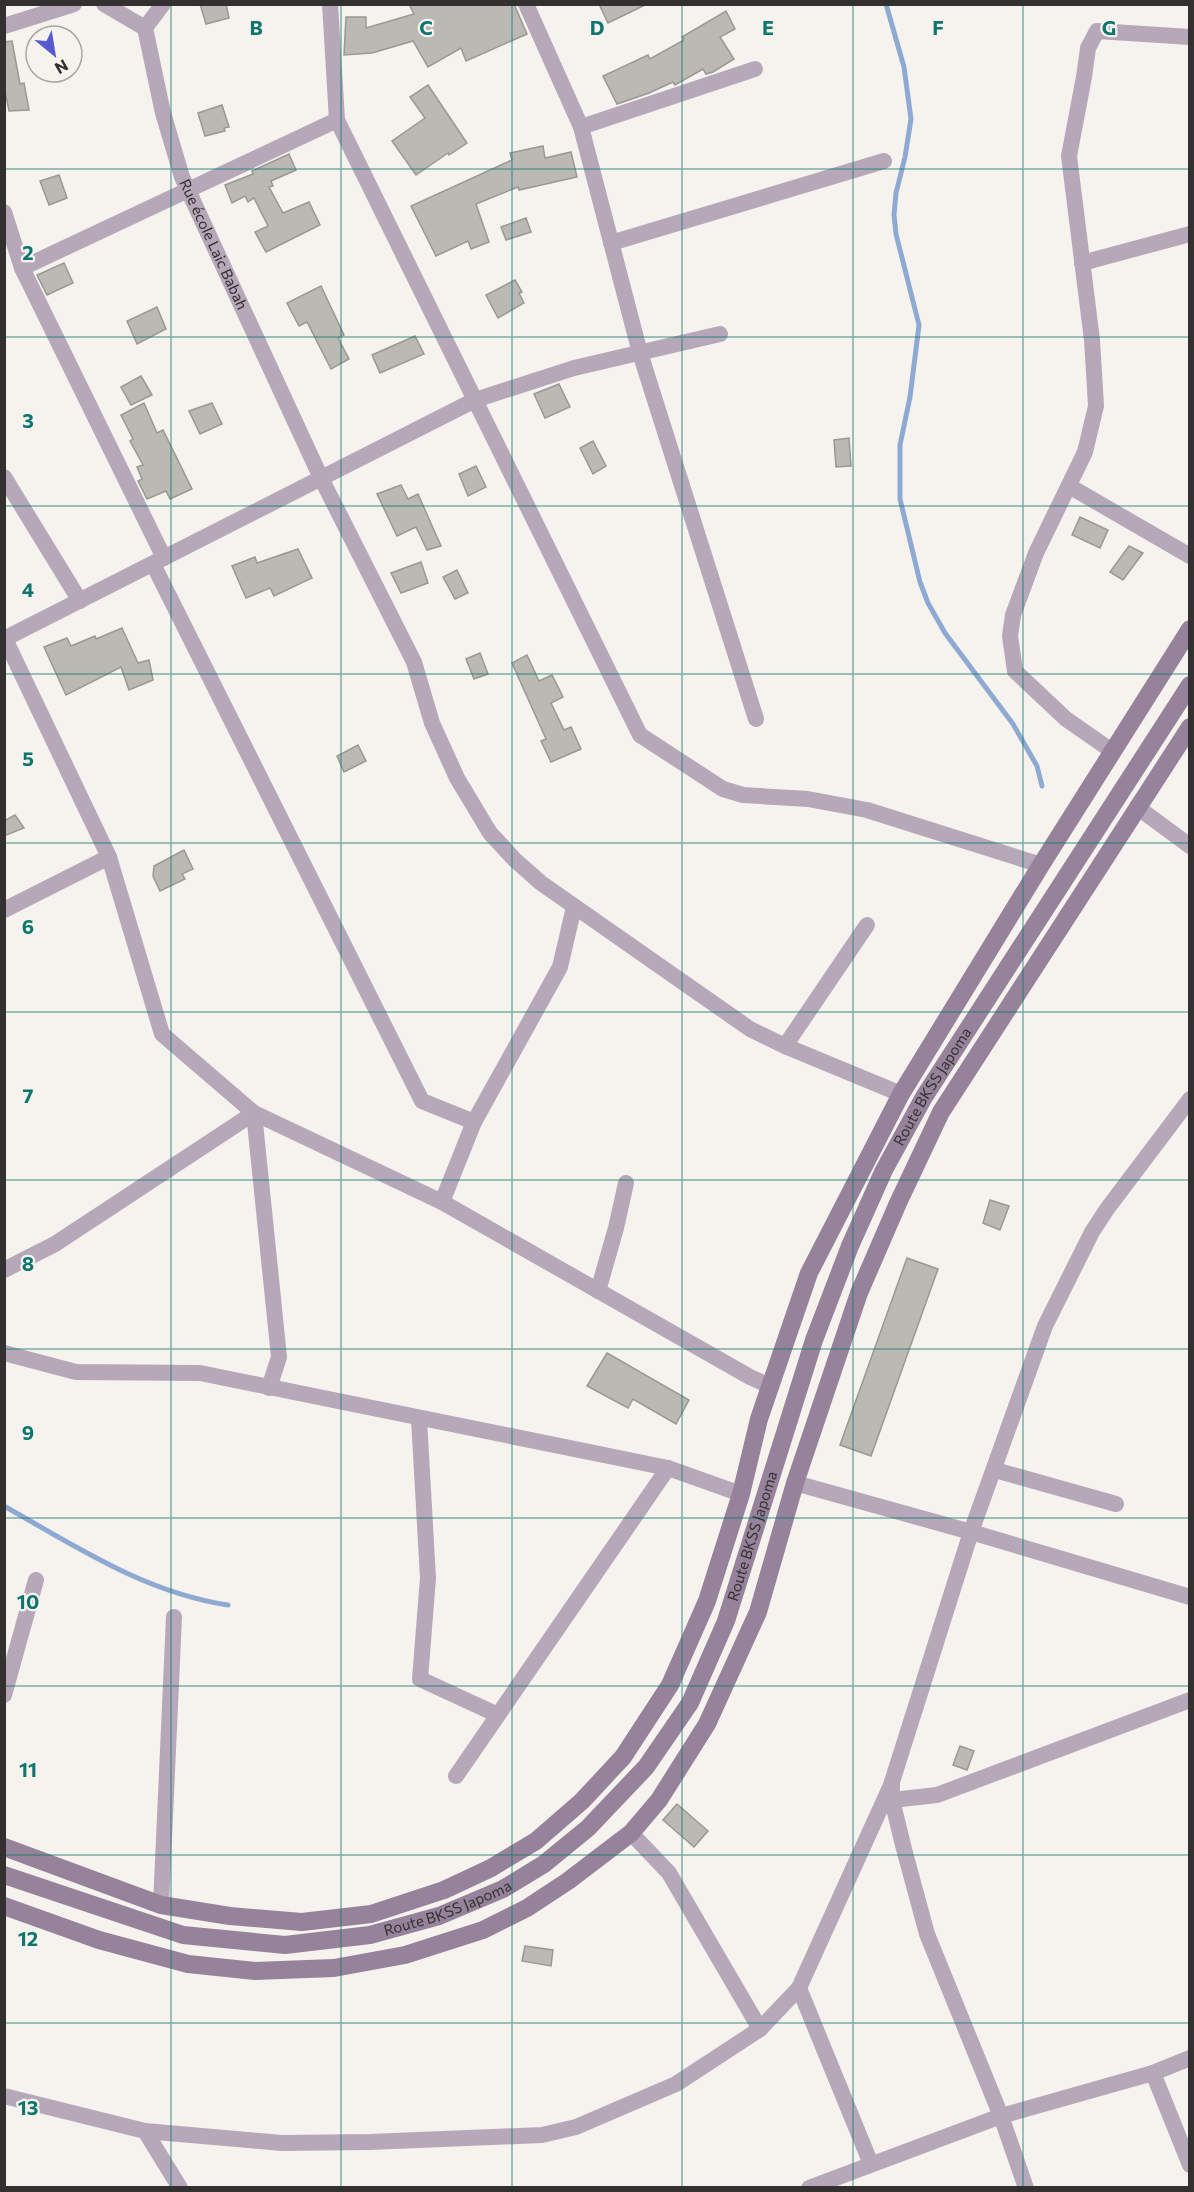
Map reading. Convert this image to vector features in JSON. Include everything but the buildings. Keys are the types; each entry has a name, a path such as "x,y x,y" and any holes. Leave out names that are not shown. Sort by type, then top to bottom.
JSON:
{"main road":[{"path":"4,1847 161,1905 231,1916 302,1922 371,1914 444,1890 492,1868 536,1841 582,1801 623,1757 670,1685 707,1601 741,1494 759,1419 809,1273 901,1094 1190,628"},
{"name":"Route BKSS Japoma","path":"4,1875 183,1935 285,1945 370,1935 439,1916 503,1889 544,1864 588,1828 646,1767 690,1703 726,1621 814,1340 850,1246 884,1170 924,1097 1190,686"},
{"path":"4,1906 99,1940 188,1964 255,1971 334,1968 405,1955 483,1930 527,1908 568,1881 631,1833 659,1800 707,1725 758,1612 795,1483 859,1293 941,1112 1190,727"}],"street":[{"path":"4,26 74,4"},
{"path":"104,4 145,28 163,4"},
{"path":"330,4 337,120 640,735 723,789 743,795 808,799 867,810 1041,865"},
{"path":"526,4 581,127 640,353 756,719"},
{"name":"Rue école Laic Babah","path":"145,28 163,113 182,177 321,478 414,662 432,723 458,778 490,833 541,883 750,1029 901,1094"},
{"path":"1112,751 1066,718 1016,671 1011,653 1010,636 1013,615 1036,553 1085,452 1096,406 1092,340 1069,156 1088,48 1097,31 1190,37"},
{"path":"581,127 755,69"},
{"path":"22,268 337,120"},
{"path":"611,243 884,161"},
{"path":"4,212 22,268 158,561 422,1101 474,1122"},
{"path":"1082,263 1190,234"},
{"path":"720,334 574,368 475,400 5,639 109,857 162,1034 254,1113 442,1202 750,1377 770,1386"},
{"path":"4,477 80,601"},
{"path":"1069,486 1190,556"},
{"path":"1137,807 1190,846"},
{"path":"4,910 109,857"},
{"path":"442,1202 474,1122 560,967 574,907"},
{"path":"785,1046 867,925"},
{"path":"4,2096 145,2131 282,2143 542,2135 576,2127 676,2084 760,2029 799,1988 892,1792 971,1532 1045,1326 1092,1232 1190,1099"},
{"path":"4,1270 55,1244 254,1113"},
{"path":"254,1113 279,1356 269,1388"},
{"path":"598,1291 626,1183"},
{"path":"4,1353 76,1372 200,1373 668,1468 741,1494"},
{"path":"419,1419 428,1578 420,1679 498,1715"},
{"path":"456,1776 668,1468"},
{"path":"995,1470 1116,1504"},
{"path":"795,1483 1190,1597"},
{"path":"4,1695 36,1580"},
{"path":"161,1905 174,1617"},
{"path":"892,1792 937,1795 1190,1700"},
{"path":"892,1792 927,1934 1001,2116 1026,2187"},
{"path":"631,1833 669,1873 760,2029"},
{"path":"799,1988 871,2164"},
{"path":"809,2187 848,2180 871,2164 1001,2116 1153,2073 1190,2058"},
{"path":"1153,2073 1190,2165"},
{"path":"145,2131 180,2187"}],"waterway":[{"path":"886,4 904,67 911,119 896,193 894,215 896,234 919,325 910,397 900,445 900,499 920,582 928,603 945,633 1013,724 1037,766 1042,786"},
{"path":"4,1506 85,1552 139,1579 197,1599 228,1605"}]}
